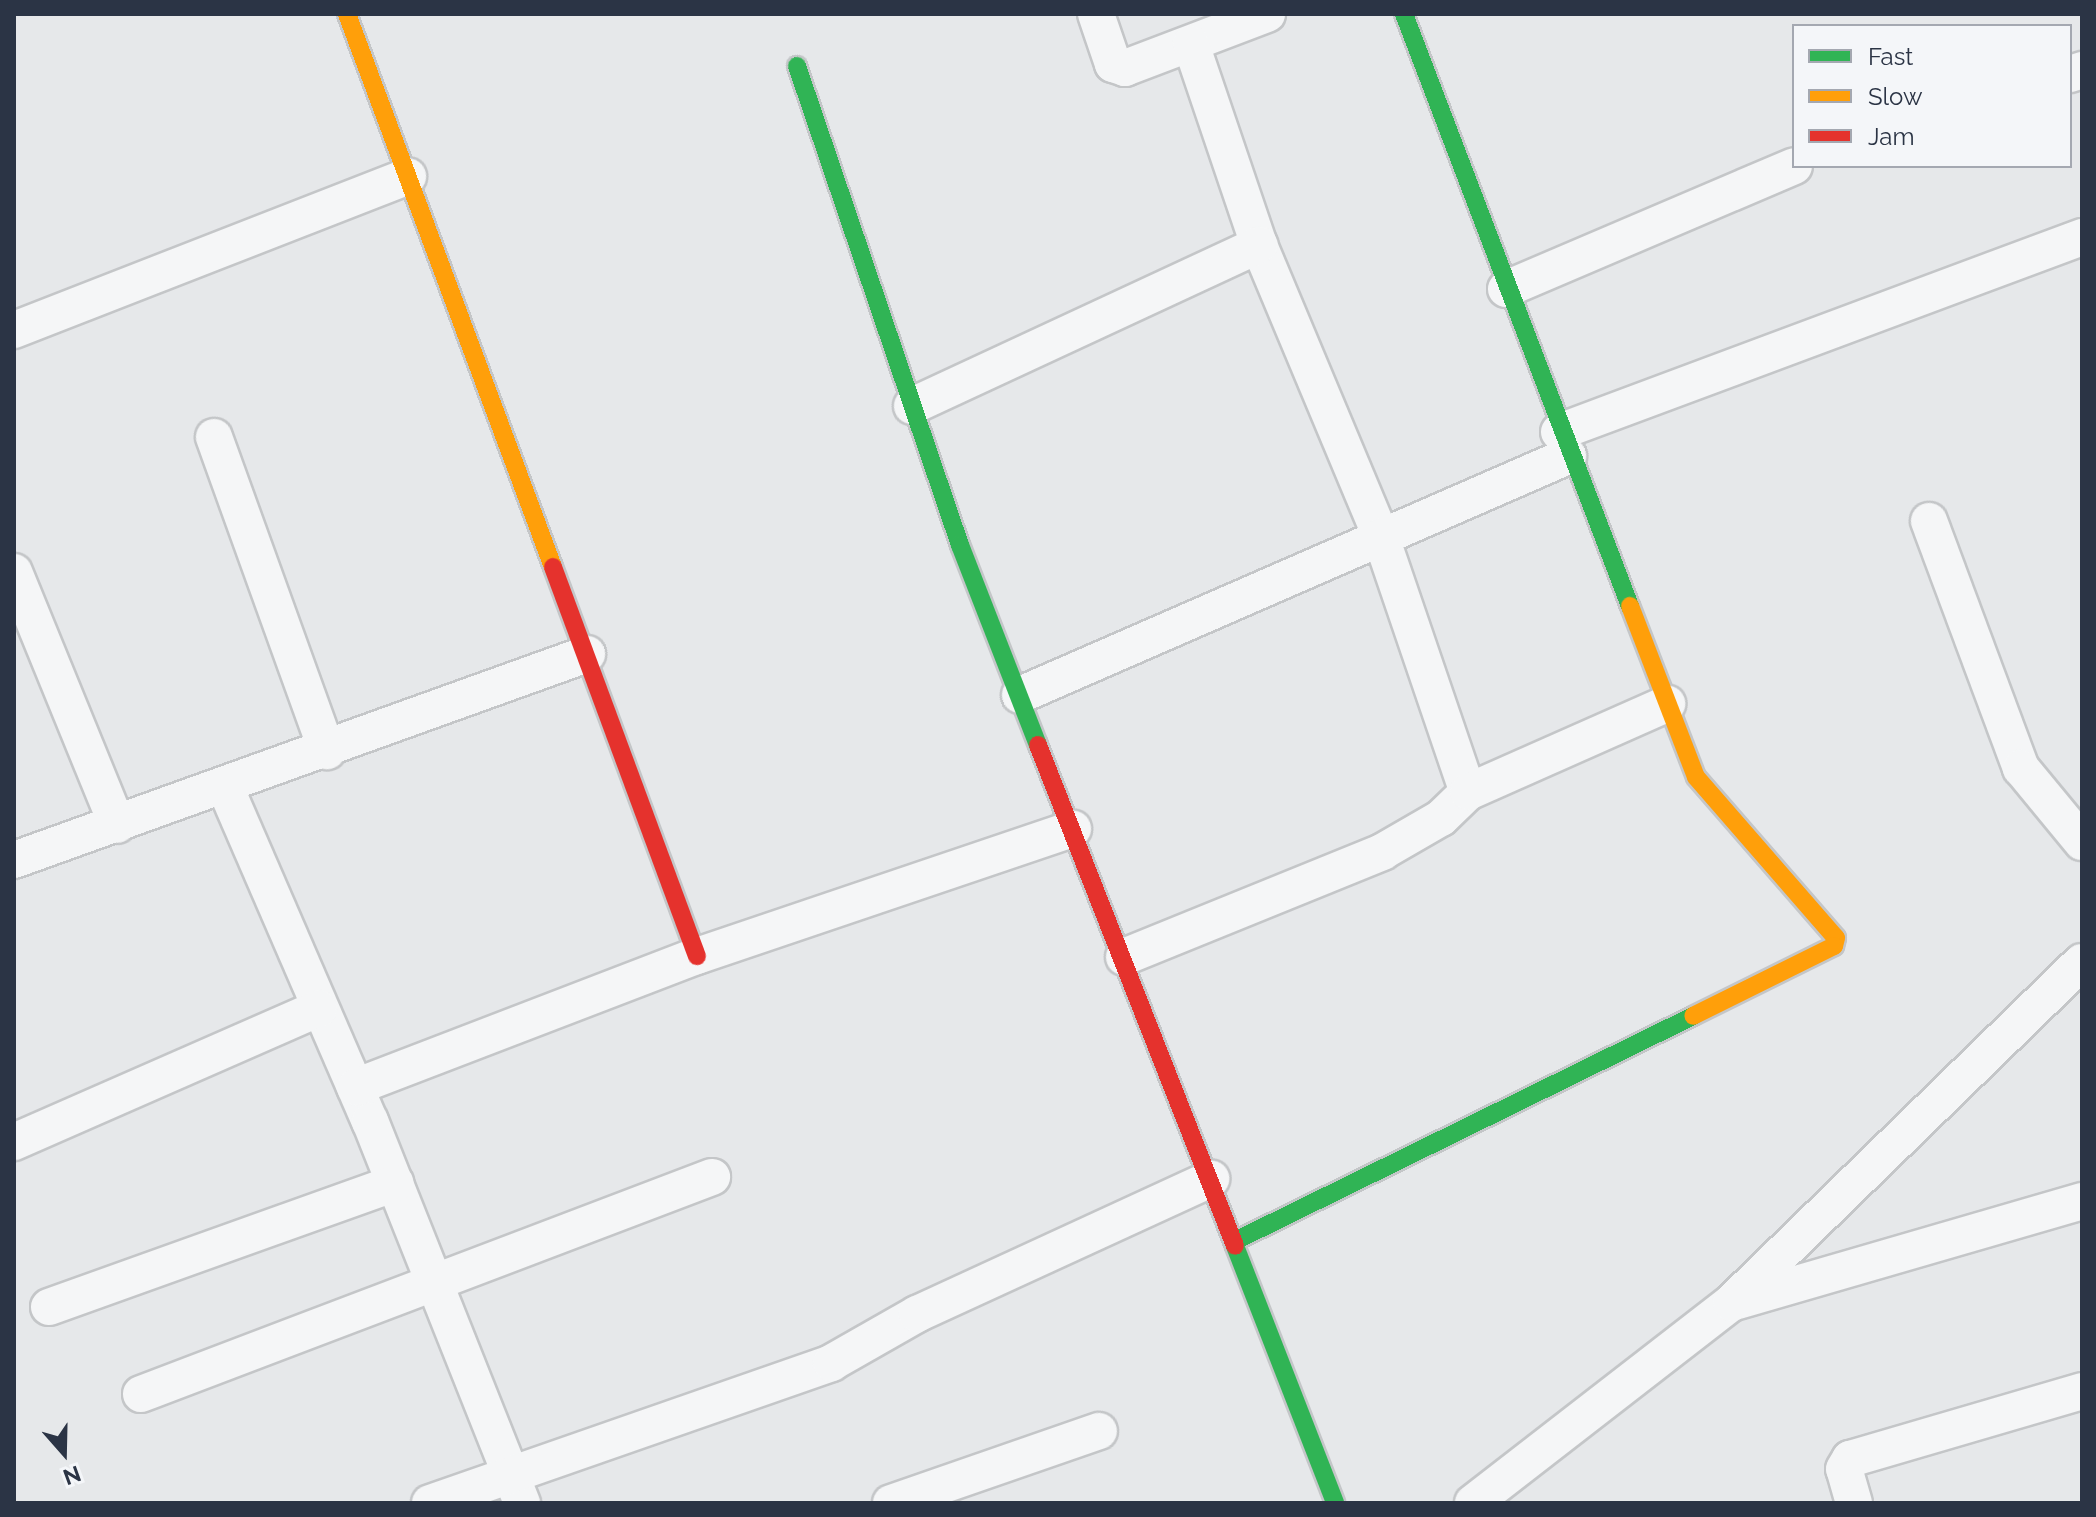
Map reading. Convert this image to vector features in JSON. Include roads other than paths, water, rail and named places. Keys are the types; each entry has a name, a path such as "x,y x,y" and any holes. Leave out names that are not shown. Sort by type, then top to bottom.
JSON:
{"street":[{"path":"1096,14 1113,64 1125,68 1267,14"},
{"path":"1235,1241 1834,946 1834,931 1696,777 1563,444 1404,14"},
{"path":"354,16 408,176 697,956"},
{"path":"1191,44 1259,245 1381,537 1468,792"},
{"path":"797,66 912,406 1020,695 1335,1503"},
{"path":"1506,289 1792,167"},
{"path":"14,330 408,176"},
{"path":"1020,695 1381,537 1563,444 2082,237"},
{"path":"912,406 1259,245"},
{"path":"214,437 327,751"},
{"path":"1929,521 2021,768 2082,842"},
{"path":"14,572 117,825"},
{"path":"14,860 226,789 587,654"},
{"path":"1124,957 1382,852 1441,818 1468,792 1667,704"},
{"path":"226,789 395,1183 516,1488"},
{"path":"355,1087 697,956 1073,829"},
{"path":"1473,1503 1731,1303 2082,962"},
{"path":"14,1142 319,1008"},
{"path":"141,1394 712,1177"},
{"path":"430,1503 516,1488 831,1363 917,1314 1211,1179"},
{"path":"49,1307 395,1183"},
{"path":"1731,1303 2082,1201"},
{"path":"1854,1503 1844,1469 1850,1459 2082,1391"},
{"path":"891,1503 1099,1431"}]}
